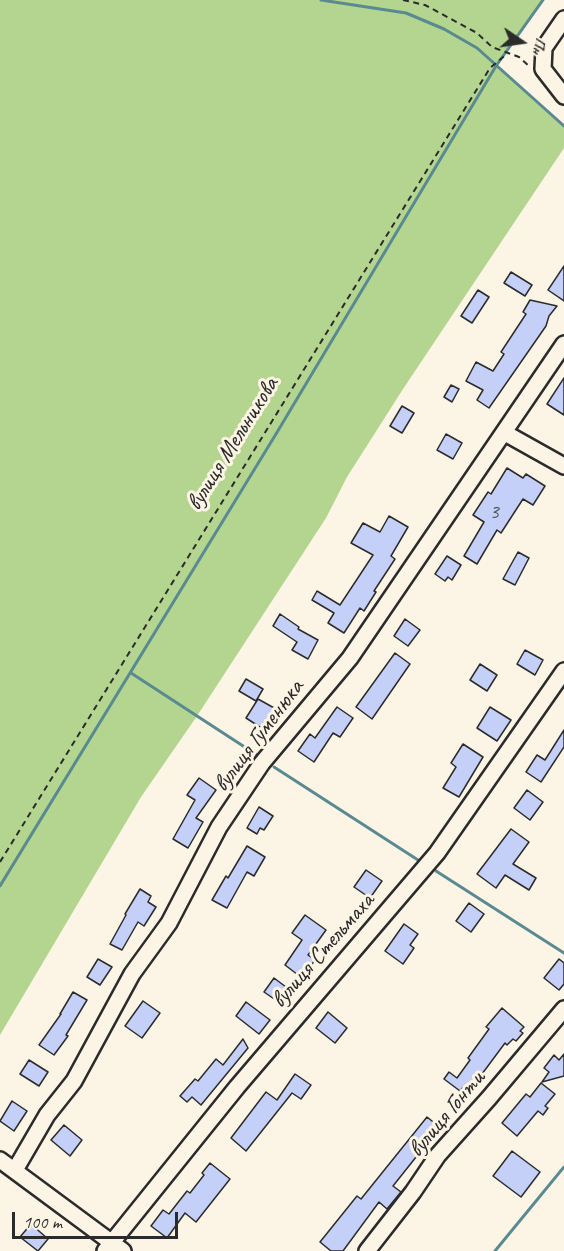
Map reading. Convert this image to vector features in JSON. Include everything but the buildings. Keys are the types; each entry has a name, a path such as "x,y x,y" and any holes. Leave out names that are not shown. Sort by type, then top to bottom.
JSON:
{"street":[{"path":"564,19 544,48 543,69 564,96"},
{"name":"вулиця Гуменюка","path":"15,1170 47,1115 74,1081 132,974 169,923 219,827 291,726 350,658 564,344"},
{"path":"505,433 564,466"},
{"name":"вулиця Стельмаха","path":"113,1248 244,1078 438,854 564,671"},
{"name":"вулиця Гонти","path":"367,1251 413,1192 438,1155 564,1009"},
{"path":"0,1160 113,1248"}],"path":[{"name":"вулиця Мельникова","path":"0,862 490,68 508,53 492,47 477,33 424,5 403,0"}],"green space":[{"path":"0,0 543,0 496,66 564,125 564,148 403,389 347,477 326,518 197,716 141,797 0,1035"}],"waterway":[{"path":"321,0 406,13 444,29 477,48 564,126"},
{"path":"0,886 276,434 496,66 543,0"},
{"path":"131,673 260,757"},
{"path":"274,767 418,860"},
{"path":"436,871 564,953"},
{"path":"495,1251 564,1167"}]}
